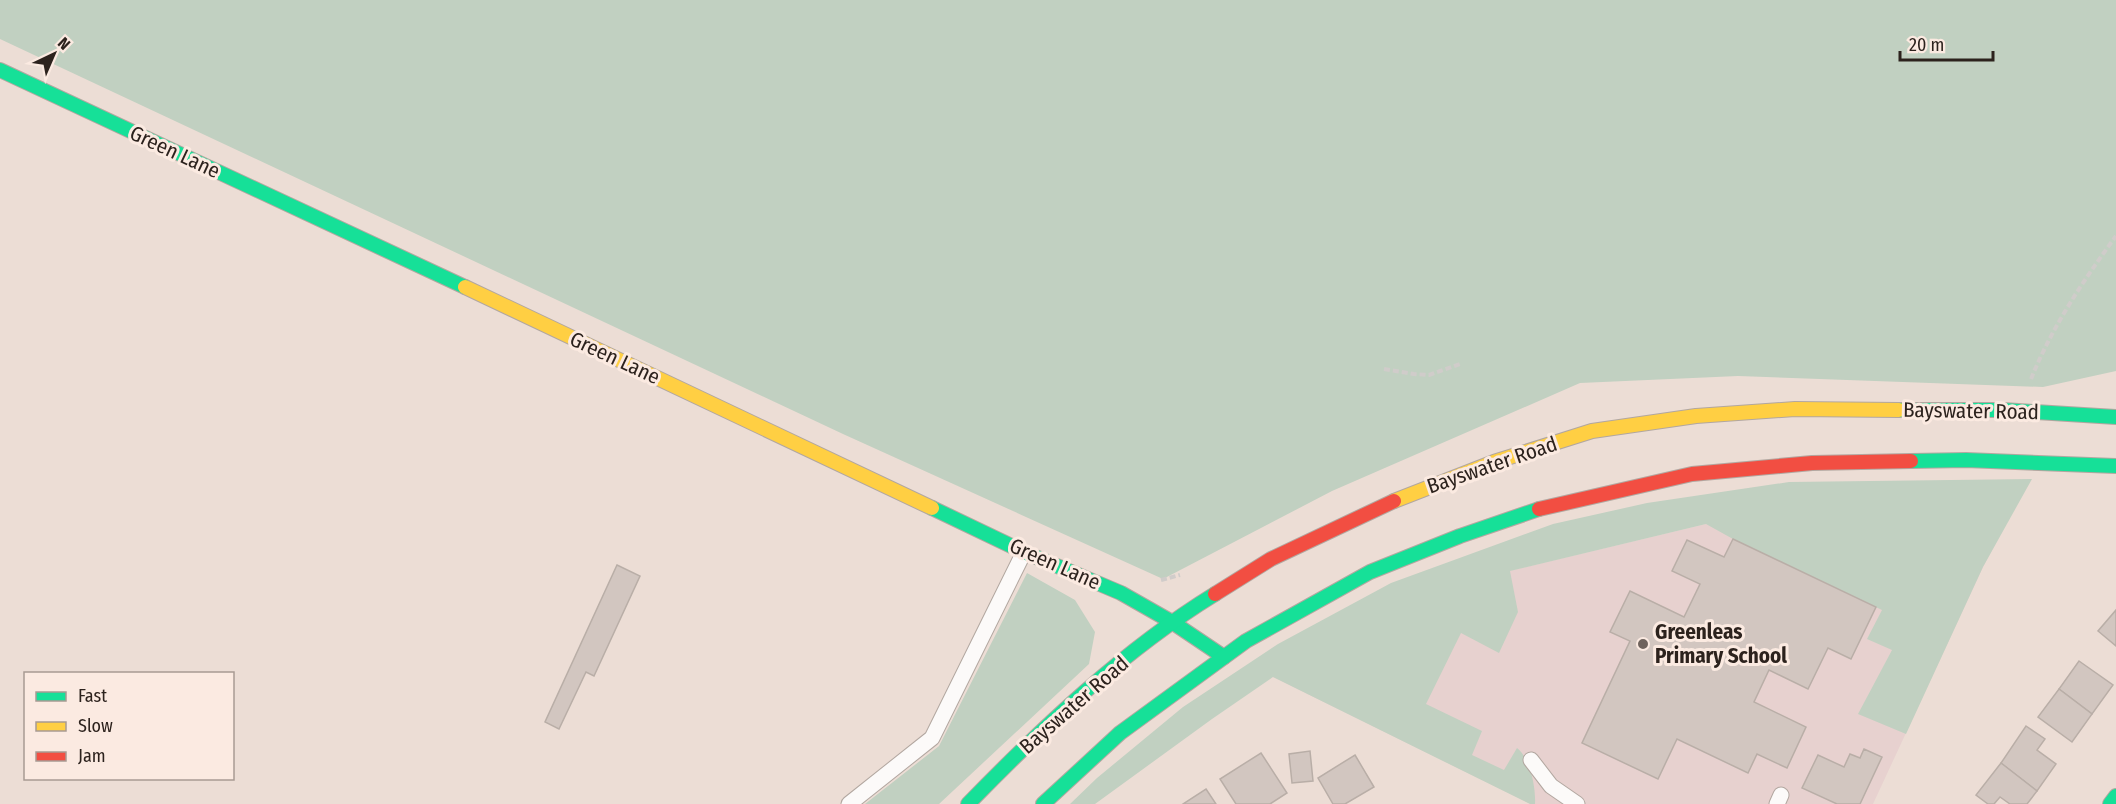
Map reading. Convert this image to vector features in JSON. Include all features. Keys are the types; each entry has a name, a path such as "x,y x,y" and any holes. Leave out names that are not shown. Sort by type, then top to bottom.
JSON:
{"main road":[{"name":"Green Lane","path":"0,70 561,332 1024,552 1121,593 1172,622 1224,657"},
{"name":"Bayswater Road","path":"968,804 1025,746 1088,689 1172,622 1271,559 1398,500 1494,462 1592,431 1696,416 1795,409 2022,411 2116,417"},
{"path":"1043,804 1120,733 1246,641 1370,572 1460,536 1550,505 1692,474 1812,463 1966,460 2116,466"},
{"path":"2110,804 2116,796"}],"lane":[{"path":"849,804 932,738 1024,552"},
{"path":"1532,760 1551,786 1577,804"}],"path":[{"path":"2022,411 2024,395 2031,377 2058,321 2116,236"},
{"path":"1384,369 1429,375 1460,364"}],"shaded area":[{"name":"Greenleas Primary School","path":"2021,496 1983,567 1873,804 1531,804 1273,677 1509,571 1706,524"}],"green space":[{"path":"0,0 2116,0 2116,371 2043,387 1738,376 1580,383 1332,491 1163,579 843,434 0,39"},
{"path":"2032,479 1983,567 1906,734 1858,714 1892,650 1867,639 1882,610 1706,524 1510,571 1518,612 1499,653 1461,633 1426,704 1482,731 1472,755 1504,770 1517,748 1522,753 1531,773 1535,804 1530,804 1273,677 1095,804 1070,804 1097,778 1183,707 1278,644 1391,583 1553,524 1647,503 1789,482"},
{"path":"1027,573 1075,600 1095,632 1089,664 939,804 865,804 939,746"}],"building":[{"path":"1733,539 1876,607 1851,659 1828,648 1808,689 1769,670 1754,702 1806,727 1787,768 1757,754 1748,773 1677,739 1658,779 1582,743 1630,641 1610,632 1630,591 1684,617 1700,584 1672,571 1687,540 1724,557"},
{"path":"617,565 640,576 594,676 586,672 559,729 545,722"},
{"path":"2116,610 2116,646 2098,631"},
{"path":"2079,661 2113,685 2092,714 2059,689"},
{"path":"2059,689 2092,714 2072,742 2038,717"},
{"path":"2026,726 2045,739 2037,750 2056,764 2037,791 2001,763"},
{"path":"1864,749 1882,757 1860,804 1837,804 1802,788 1818,755 1844,767 1850,754 1860,758"},
{"path":"1310,751 1313,781 1292,783 1289,754"},
{"path":"1261,753 1287,793 1270,804 1236,804 1220,779"},
{"path":"1355,755 1374,787 1345,804 1333,804 1318,778"},
{"path":"2001,763 2037,791 2027,804 2010,804 2000,797 1994,804 1988,804 1976,795"},
{"path":"1206,789 1216,804 1183,804"}],"traffic: fast":[{"path":"0,70 465,287"},
{"path":"1899,410 2003,410 2116,417"},
{"path":"1911,461 1966,460 2116,466"},
{"path":"932,508 1024,552 1121,593 1172,622 1224,657"},
{"path":"1043,804 1120,733 1246,641 1370,572 1460,536 1539,509"},
{"path":"968,804 1025,747 1116,665 1181,616 1215,594"},
{"path":"2110,804 2116,796"}],"traffic: slow":[{"path":"465,287 932,508"},
{"path":"1394,501 1494,462 1592,431 1696,416 1795,409 1899,410"}],"traffic: jam":[{"path":"1539,509 1692,474 1812,463 1911,461"},
{"path":"1215,594 1271,559 1394,501"}],"place":[{"name":"Greenleas Primary School","path":"1643,644"}]}
